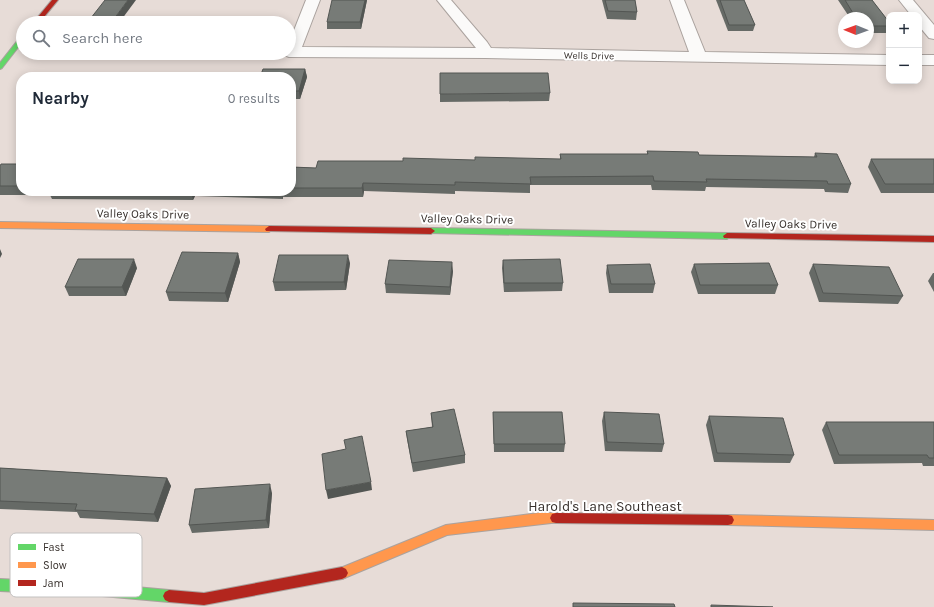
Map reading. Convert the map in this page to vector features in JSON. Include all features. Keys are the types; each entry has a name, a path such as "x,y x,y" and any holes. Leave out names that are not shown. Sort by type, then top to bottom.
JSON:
{"street":[{"path":"42,16 55,0"},
{"path":"296,40 313,0"},
{"path":"444,0 482,45 485,53"},
{"path":"677,0 699,57"},
{"path":"906,0 916,12"},
{"path":"922,20 934,35"},
{"path":"0,67 16,49"},
{"name":"Wells Drive","path":"296,52 485,53 886,60"},
{"path":"922,60 934,60"},
{"name":"Valley Oaks Drive","path":"0,225 934,239"},
{"name":"Harold's Lane Southeast","path":"85,597 99,599 204,599 340,574 446,530 539,518 849,522 934,525"},
{"name":"Harold's Lane Southeast","path":"0,585 10,586"}],"building":[{"path":"105,0 128,0 116,16 92,16"},
{"path":"332,0 365,0 360,22 327,22"},
{"path":"605,0 635,0 637,12 608,11"},
{"path":"720,0 744,0 755,25 729,25"},
{"path":"845,0 872,0 886,18 886,26 874,26 874,12 852,12"},
{"path":"263,69 305,69 299,91 296,91 296,72 262,72"},
{"path":"440,73 548,73 550,93 440,94"},
{"path":"647,151 698,152 699,155 817,157 815,153 837,154 851,184 828,184 827,181 706,179 707,182 654,181 653,176 530,177 531,184 455,182 455,185 363,183 362,188 296,188 296,167 316,168 318,161 403,161 403,158 475,160 475,157 561,159 560,154 648,154"},
{"path":"871,159 934,159 934,184 885,184"},
{"path":"1,164 16,164 16,186 0,186"},
{"path":"182,252 238,253 225,293 166,292"},
{"path":"279,255 348,255 344,282 273,282"},
{"path":"78,259 134,259 122,287 65,287"},
{"path":"560,259 563,283 504,283 503,260"},
{"path":"389,260 452,262 450,287 385,284"},
{"path":"769,263 778,285 700,285 694,264"},
{"path":"650,264 655,284 611,284 607,265"},
{"path":"813,264 889,267 903,296 823,293"},
{"path":"454,409 465,455 412,463 406,431 433,427 431,413"},
{"path":"493,412 562,412 565,444 494,444"},
{"path":"604,412 659,414 664,444 607,442"},
{"path":"709,416 783,418 794,455 717,453"},
{"path":"826,422 934,422 934,458 929,458 927,455 839,455"},
{"path":"362,436 371,482 326,490 322,454 346,449 344,440"},
{"path":"0,468 167,478 154,514 75,510 77,504 0,501"},
{"path":"270,484 266,520 189,525 195,489"},
{"path":"573,603 674,604 675,607 573,607"},
{"path":"711,605 773,607 711,607"}],"traffic: fast":[{"path":"0,67 16,46"},
{"path":"431,231 727,236"},
{"path":"0,585 10,585"},
{"path":"142,594 169,596"}],"traffic: slow":[{"path":"0,225 269,229"},
{"path":"342,573 446,530 539,518 556,518"},
{"path":"728,520 934,525"}],"traffic: jam":[{"path":"42,16 55,0"},
{"path":"269,229 431,231"},
{"path":"727,236 934,239"},
{"path":"556,518 728,520"},
{"path":"169,596 204,599 342,573"}]}
